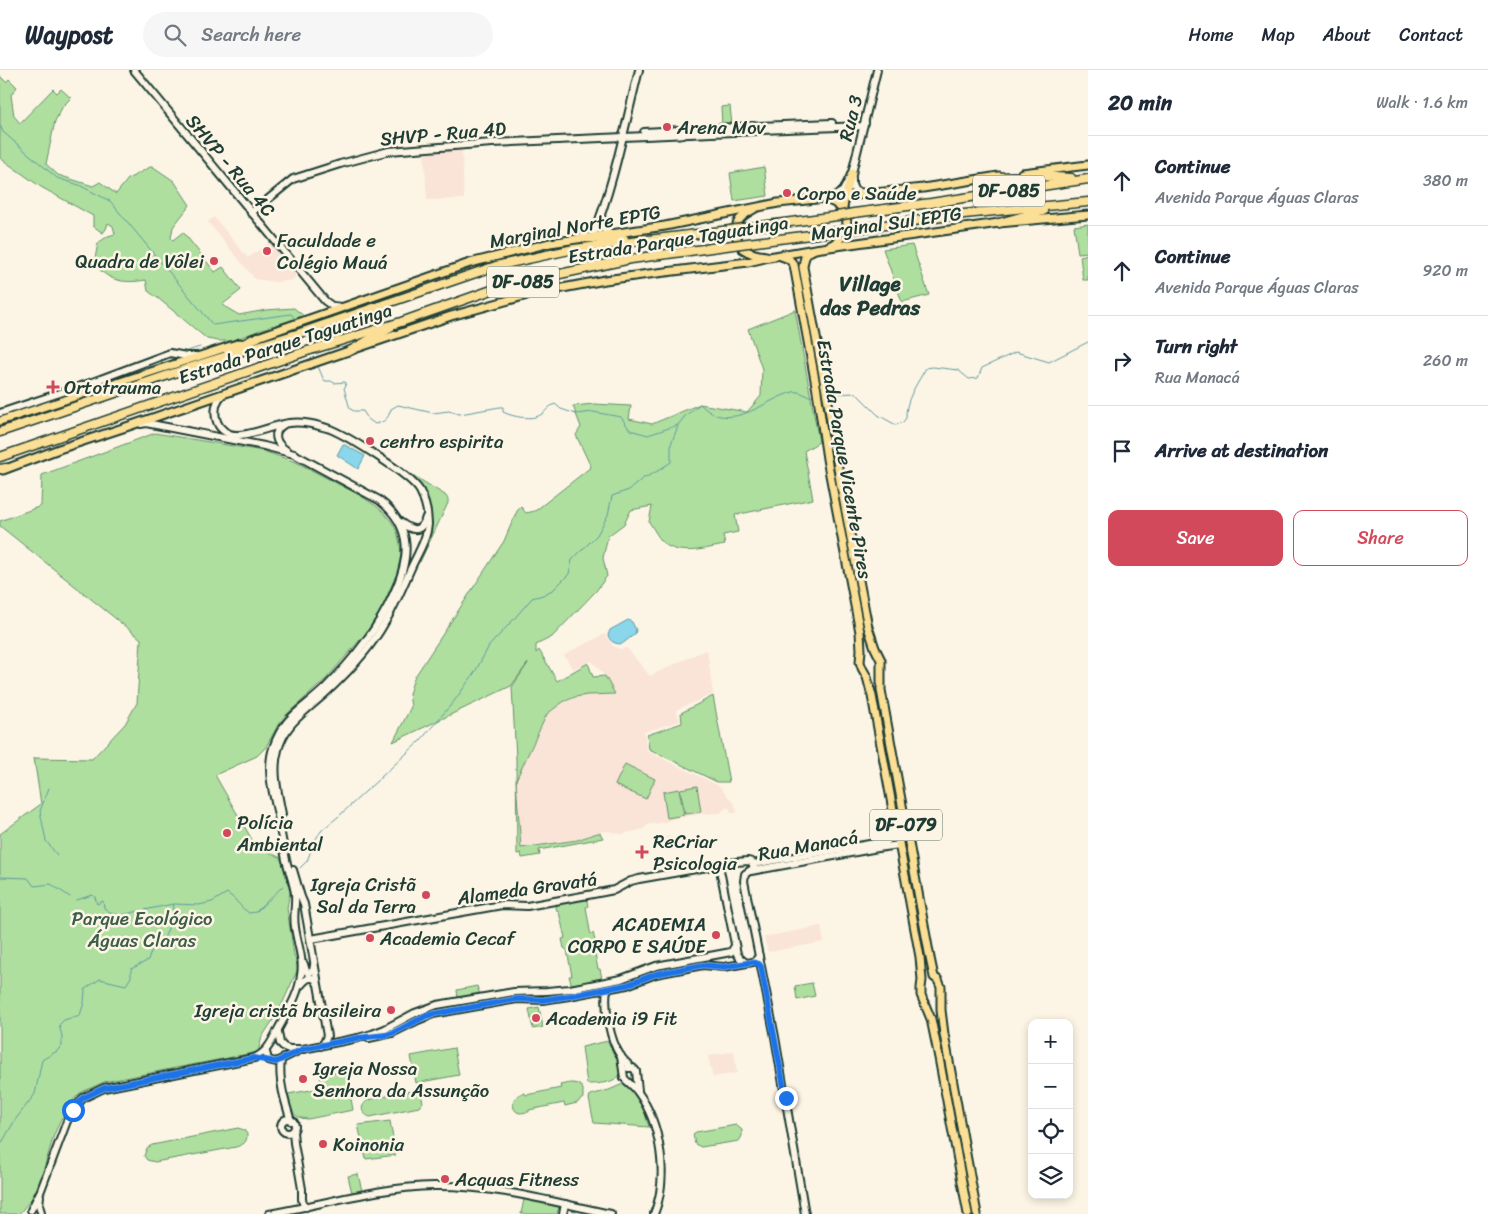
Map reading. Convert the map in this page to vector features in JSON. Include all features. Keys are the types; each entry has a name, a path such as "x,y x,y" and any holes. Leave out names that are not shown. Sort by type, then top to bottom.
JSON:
{"highway":[{"path":"995,177 1040,176 1087,179"},
{"name":"Estrada Parque Taguatinga","path":"0,432 200,360 300,333 496,266 574,249 730,230 840,212 854,213 931,203 1087,179"},
{"name":"Estrada Parque Taguatinga","path":"0,457 304,352 401,322 503,286 536,278 631,259 856,228 964,214 1088,202"},
{"path":"999,224 1031,214 1078,204"},
{"path":"581,238 651,240"},
{"path":"350,351 401,322"},
{"path":"200,360 258,337"}],"main road":[{"name":"Marginal Norte EPTG","path":"258,337 470,263 550,243 693,220 761,206 819,198 923,188 1088,165"},
{"path":"840,212 852,173"},
{"path":"819,198 830,200 846,216 847,223 843,235 832,245 819,248"},
{"path":"761,206 739,220 736,233 740,246 744,249 754,254 769,257"},
{"name":"Marginal Sul EPTG","path":"2,469 452,316 531,294 649,274 748,262 819,248 999,224 1088,215"},
{"name":"Estrada Parque Vicente Pires","path":"819,248 806,254 803,267 868,627 875,648"},
{"name":"Estrada Parque Vicente Pires","path":"777,255 789,259 794,265 862,650"},
{"path":"0,420 200,360"},
{"path":"829,471 836,468 839,470"},
{"path":"862,650 867,646 875,648"},
{"name":"DF-079","path":"875,648 881,660 880,674 884,708 934,977 938,980 941,987 941,1017 977,1214"},
{"name":"DF-079","path":"862,650 860,662 868,678 920,957 921,995 931,1019 968,1214"},
{"path":"868,678 875,678 880,674"},
{"path":"922,980 928,976 934,977"},
{"path":"927,1007 935,1008 941,1003"}],"street":[{"name":"SHVP - Rua 4C","path":"134,70 325,301 332,306 341,307"},
{"path":"593,236 602,214 638,70"},
{"name":"Rua 3","path":"829,197 839,195 843,191 852,173 877,70"},
{"name":"SHVP - Rua 4D","path":"251,213 293,179 389,150 492,142 623,136 628,133 754,126 758,128 760,126 865,123"},
{"path":"852,173 852,184 855,191 875,194"},
{"path":"602,214 602,227 611,234"},
{"path":"319,316 325,309 325,301"},
{"path":"0,413 172,353 200,360"},
{"path":"223,394 218,402 215,414 218,425 226,432 234,435 243,434 289,423 315,425 331,430 364,448 408,477 418,489 426,507 428,523 423,541 390,614 379,633 331,689 292,722 278,750 276,780 290,856 304,904 307,925"},
{"path":"129,426 146,423 264,446 294,454"},
{"path":"289,423 280,426 277,431 277,442 281,447 379,500 389,508 405,537 406,548 405,567 382,619 370,637 324,689 288,720 273,748 271,779 295,894 295,927 302,975 296,994"},
{"path":"397,520 416,530 421,528 427,515"},
{"name":"Rua Manacá","path":"805,1214 775,1037 744,877 751,869 887,841 897,833"},
{"name":"Rua Manacá","path":"751,869 899,845"},
{"name":"Alameda Gravatá","path":"311,939 493,906 527,906 588,896 614,890 635,880 719,865 750,861 751,869"},
{"path":"719,865 738,956 750,963"},
{"path":"295,927 295,914 299,910 303,914 311,939 320,989 327,1036 321,1046"},
{"path":"278,1030 280,1043 289,1049 321,1046 358,1038 385,1029 419,1010 437,1005 514,992 547,992 624,978 648,968 732,952 735,946"},
{"path":"300,953 306,972 310,973 313,971 315,959"},
{"path":"728,953 733,958 730,966"},
{"path":"750,963 759,956"},
{"path":"670,963 672,970"},
{"path":"358,1038 386,1035 426,1016 517,999 552,999 599,991 630,984 654,974 672,970 703,965 724,967 750,963 759,964 761,967"},
{"path":"29,1213 41,1190 66,1121 79,1102 88,1095 104,1088 254,1058 266,1052 296,994 306,979 315,978 320,989"},
{"path":"606,989 605,999 611,1033 621,1056 624,1078 638,1092 652,1118 658,1138 663,1171 655,1212"},
{"path":"599,991 605,999"},
{"path":"455,1002 457,1010"},
{"path":"327,1036 331,1040 342,1042"},
{"path":"254,1058 270,1061 281,1060 303,1049"},
{"path":"266,1052 280,1074"},
{"path":"621,1056 636,1071 638,1092"},
{"path":"281,1060 280,1074 287,1109 291,1121 295,1125 293,1131 294,1143 302,1189 307,1202 306,1210"},
{"path":"624,1071 626,1068 631,1067"},
{"path":"630,1082 637,1078"},
{"path":"287,1109 282,1128 294,1143"},
{"path":"284,1122 291,1121"},
{"path":"286,1132 290,1133 293,1131"},
{"path":"269,1214 306,1210 368,1194 433,1186 487,1190 611,1214"},
{"path":"41,1190 39,1205 41,1213"},
{"path":"563,1214 565,1204"},
{"path":"29,1213 38,1210 41,1213"}],"shaded area":[{"path":"462,149 464,199 427,200 424,151"},
{"name":"Faculdade e Colégio Mauá","path":"214,217 248,258 270,242 295,273 295,277 292,280 276,282 255,279 208,222"},
{"path":"605,634 613,646 620,649 627,648 650,676 707,649 713,694 676,710 680,721 644,732 647,751 719,786 735,805 737,813 731,813 727,807 720,813 672,819 647,825 644,829 622,834 607,831 597,832 576,839 521,847 517,780 548,714 563,703 575,698 587,695 616,695 605,676 592,661 573,669 564,655"},
{"path":"670,836 672,848 657,851 655,839"},
{"path":"821,926 824,942 768,952 764,937"},
{"path":"734,1051 737,1073 713,1077 708,1056"}],"green space":[{"path":"0,76 6,82 9,79 17,87 11,95 14,116 20,123 53,89 57,93 61,89 71,98 63,106 55,121 46,164 58,175 93,186 100,182 116,194 128,179 152,166 174,181 190,205 173,227 171,238 173,240 183,232 215,272 223,267 241,290 222,305 239,315 266,310 294,308 305,317 271,326 231,341 207,339 148,291 146,280 123,281 111,278 105,274 94,264 98,243 108,236 115,234 113,226 108,223 103,233 93,226 93,216 41,187 0,158"},
{"path":"730,106 732,125 722,126 721,107"},
{"path":"764,167 768,196 734,201 730,173"},
{"path":"1088,224 1088,252 1078,253 1074,226"},
{"path":"912,245 929,295 902,302 883,249"},
{"path":"1088,254 1088,280 1083,280 1080,256"},
{"path":"795,310 819,442 804,451 813,499 735,515 738,532 723,535 725,545 687,551 672,548 663,543 649,522 652,506 631,510 624,524 608,536 603,558 607,576 596,591 552,637 536,645 536,653 539,650 557,681 588,663 593,677 605,676 615,694 575,697 563,702 547,714 516,780 512,687 528,663 511,686 393,742 411,707 409,694 414,678 504,541 517,511 521,507 526,513 535,511 591,467 576,435 581,427 573,406 594,404 631,406 629,419 652,424 700,404 747,412 761,396 762,369 748,329"},
{"name":"Parque Ecológico Águas Claras","path":"155,433 263,451 296,462 361,496 383,512 397,531 401,555 397,573 381,610 366,633 326,679 286,715 266,747 257,756 215,775 255,845 281,858 290,892 287,908 294,955 298,967 279,1011 262,1037 258,1052 104,1082 80,1093 70,1103 60,1121 37,1192 19,1214 0,1214 0,834 41,804 34,758 92,759 125,724 137,703 141,639 0,526 0,521 41,506 42,475"},
{"path":"411,474 445,495 448,499 448,503 420,562 417,560 430,514 429,504 423,490"},
{"path":"713,696 729,782 717,782 649,749 647,735 682,723 681,713"},
{"path":"625,764 655,779 646,799 615,785"},
{"path":"516,784 521,848 577,840 597,833 600,833 603,838 539,850 540,855 522,858 521,853 517,854"},
{"path":"697,786 701,812 685,814 680,789"},
{"path":"679,789 684,815 667,818 663,792"},
{"path":"584,898 587,901 588,906 586,907 590,931 591,934 593,933 596,944 593,945 602,979 574,986 569,976 572,976 567,950 564,948 562,939 565,938 556,907 558,903"},
{"path":"812,983 815,996 797,1000 795,986"},
{"path":"477,986 480,995 458,999 457,990"},
{"name":"Academia i9 Fit","path":"539,1007 543,1027 533,1029 529,1009"},
{"path":"612,1040 613,1048 621,1066 619,1076 598,1084 587,1084 582,1047"},
{"path":"454,1048 459,1075 416,1083 411,1056"},
{"path":"346,1070 353,1110 308,1119 298,1117 295,1114 291,1108 288,1094 322,1088 320,1075"},
{"path":"578,1084 583,1089 583,1098 577,1103 565,1106 564,1103 521,1113 517,1112 513,1106 515,1098 520,1094 525,1093 526,1095 561,1088 560,1085"},
{"path":"623,1084 631,1087 644,1110 649,1127 594,1123 589,1099 590,1095"},
{"path":"411,1091 418,1093 422,1098 423,1102 419,1107 370,1117 364,1114 362,1107 368,1100"},
{"path":"390,1121 396,1155 366,1159 358,1125"},
{"path":"736,1125 742,1130 742,1136 739,1141 701,1147 695,1144 693,1134 696,1132"},
{"path":"238,1128 244,1130 247,1137 244,1143 236,1147 155,1162 147,1160 144,1156 147,1148 152,1145"},
{"path":"358,1174 362,1191 352,1193 348,1176"},
{"path":"524,1199 559,1207 557,1214 521,1214"}],"water":[{"path":"343,444 365,456 358,469 337,455"},
{"path":"628,620 632,622 636,630 635,634 622,644 611,641 608,635 610,630"}],"waterway":[{"path":"0,125 3,132 57,178 79,185 110,201 213,325 291,314 297,321"},
{"path":"306,334 308,339"},
{"path":"309,342 311,347"},
{"path":"831,394 856,393 878,415 896,425 903,422 906,418 907,405 915,386 926,368 958,370 969,379 978,378 982,368 1016,352 1049,362 1088,342"},
{"path":"181,353 200,347"},
{"path":"317,364 325,381 334,383 345,382 346,386 344,388 350,409 363,411 368,419 375,424 386,419 391,409 398,405 433,413 449,411 460,414 503,407 503,412 507,414 528,418 542,414 555,404 561,409 576,414 593,412 621,417 630,430 648,435 678,425 685,416 700,404 714,414 726,417 746,413 793,392 814,396"},
{"path":"15,405 23,402"},
{"path":"0,409 8,407"},
{"path":"300,868 307,861 315,840 322,830 420,741 455,700 475,672 489,646 532,598 554,589 569,574 572,560 597,535 608,515 612,496 629,490 642,479 671,462 671,444 678,426"},
{"path":"49,788 40,811 46,841 57,855"},
{"path":"0,877 28,878 34,886 51,884 70,897"},
{"path":"0,1146 15,1120 35,1094 42,1060 62,1046 59,1025 64,1020 80,1015 84,1003 85,989 100,979 126,985 131,977 131,969 148,960 153,947 165,936 171,921 174,904 199,905 212,902 227,893 249,913 256,912 283,886"},
{"path":"77,900 92,895 95,897 97,904 103,901 104,908 113,914 121,915 173,904"}],"place":[{"name":"Arena Mov","path":"667,127"},
{"name":"Corpo e Saúde","path":"787,193"},
{"name":"Faculdade e Colégio Mauá","path":"267,251"},
{"name":"Quadra de Vôlei","path":"214,261"},
{"name":"Ortotrauma","path":"53,387"},
{"name":"centro espirita","path":"370,441"},
{"name":"Polícia Ambiental","path":"227,833"},
{"name":"ReCriar Psicologia","path":"642,852"},
{"name":"Igreja Cristã Sal da Terra","path":"426,895"},
{"name":"ACADEMIA CORPO E SAÚDE","path":"716,935"},
{"name":"Academia Cecaf","path":"370,938"},
{"name":"Igreja cristã brasileira","path":"391,1010"},
{"name":"Academia i9 Fit","path":"536,1018"},
{"name":"Igreja Nossa Senhora da Assunção","path":"303,1079"},
{"name":"Koinonia","path":"323,1144"},
{"name":"Acquas Fitness","path":"445,1179"}],"district":[{"name":"Village das Pedras","path":"870,296"}],"route":[{"path":"73,1110 83,1098 104,1088 254,1058 276,1062 303,1049 358,1038 386,1035 434,1014 517,999 543,1000 569,996 627,985 656,974 703,965 724,967 753,962 761,967 786,1098"}]}
